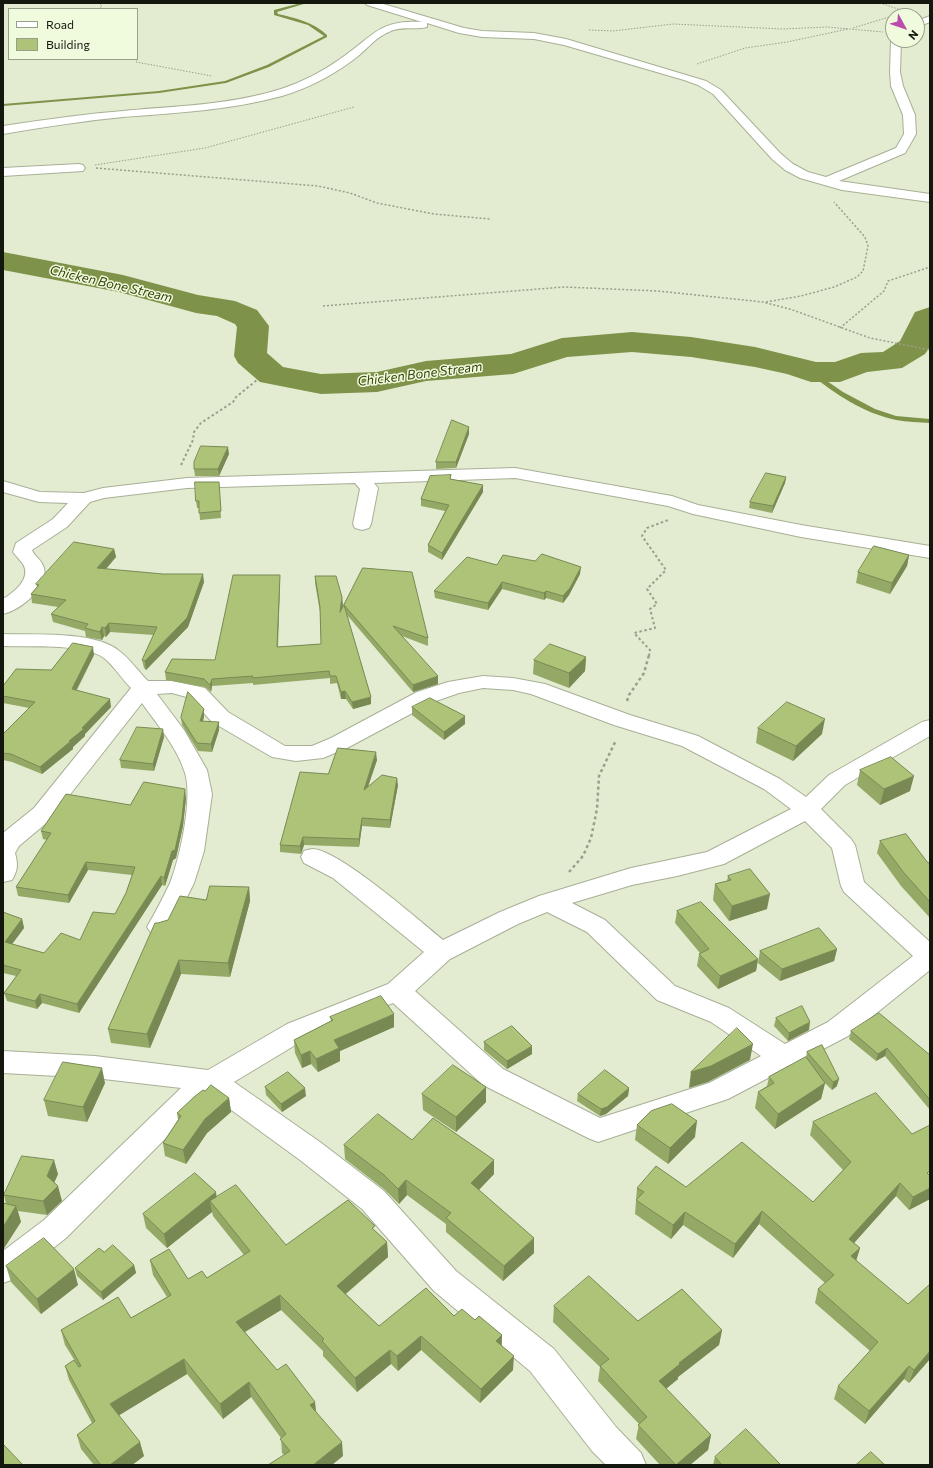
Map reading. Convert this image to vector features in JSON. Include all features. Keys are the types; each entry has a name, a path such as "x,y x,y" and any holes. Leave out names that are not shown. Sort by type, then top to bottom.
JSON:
{"street":[{"path":"370,3 452,29"},
{"path":"3,130 74,119 188,109 253,99 286,90 332,69 353,55 382,30 409,25 452,29 482,34 548,38 702,83 717,92 776,156 789,167 825,182 862,190 930,198"},
{"path":"825,182 888,157 901,150 910,134 909,115 897,86 895,72 896,48"},
{"path":"3,172 79,168"},
{"path":"3,486 39,497 84,498 103,493 187,483 461,474 529,475 672,501 686,506 801,531 930,552"},
{"path":"352,477 361,480 369,488 362,524"},
{"path":"3,608 13,602 29,587 35,577 34,567 22,552 23,547 60,523 84,498"},
{"path":"3,640 73,642 99,647 111,654 121,663 142,688 173,730 196,770 200,794 192,852 182,883 160,927"},
{"path":"3,874 6,864 3,854 9,841 42,814 142,688 172,687 197,693 220,717 280,752 296,754 315,753 339,743 425,697 455,687 483,682 513,684 537,688 622,720 690,741 772,784 807,808 843,845 853,886 930,957 838,1028 718,1091 598,1130 493,1077 397,991"},
{"path":"3,1269 55,1229 185,1102 212,1081 297,1031 397,991 414,978 441,952 509,918 548,902 631,877 677,868 715,858 789,820 807,808 837,780 929,727"},
{"path":"313,857 342,872 441,952"},
{"path":"548,902 596,926 666,992 720,1015 783,1057"},
{"path":"3,1062 95,1067 212,1081 310,1151 373,1200 445,1280 542,1360 604,1439 629,1465"}],"path":[{"path":"667,72 725,56 744,48 787,42 851,28 899,14 909,13 880,3"},
{"path":"548,38 572,30 613,31 667,24 783,29 827,27 885,32"},
{"path":"136,60 136,62 212,76"},
{"path":"79,168 206,148 354,107"},
{"path":"79,168 210,176 318,186 350,193 377,203 426,212 490,219"},
{"path":"763,302 801,296 834,287 857,277 863,271 868,246 865,237 813,178"},
{"path":"840,328 884,291 888,281 930,267"},
{"path":"323,306 564,287 658,291 763,302 790,309 870,338 930,350"},
{"path":"167,486 183,463 193,440 194,432 201,423 233,402 236,397 256,380"},
{"path":"548,902 548,891 578,864 591,843 596,818 598,778 605,759 618,737 629,695 644,673 650,650 634,633 655,628 650,609 657,604 647,589 666,570 642,536 647,528 679,516 686,506"}],"building":[{"path":"452,420 469,427 456,462 436,462"},
{"path":"201,446 228,447 218,469 194,469 194,462"},
{"path":"766,473 786,477 773,506 750,502"},
{"path":"451,475 450,479 483,485 442,553 428,545 449,505 421,499 430,476"},
{"path":"195,482 219,482 221,511 199,513 199,501 196,501"},
{"path":"74,542 114,549 97,568 163,574 203,574 187,618 145,661 142,660 157,627 109,623 105,628 102,627 100,632 85,628 88,624 51,614 66,600 31,594 39,585 36,584"},
{"path":"874,546 909,555 892,583 858,572"},
{"path":"542,554 581,567 570,588 563,596 546,591 544,593 502,582 488,603 434,591 467,557 497,565 503,555 535,561"},
{"path":"363,568 412,572 428,638 393,626 438,676 413,685 344,605 371,697 352,702 345,691 341,692 336,676 330,676 329,671 252,678 253,676 212,679 210,685 204,679 165,672 172,659 215,660 233,575 280,575 277,647 321,644 320,607 315,576 336,576 342,597 340,612"},
{"path":"73,643 93,647 72,689 110,699 82,728 84,729 40,767 11,754 3,753 3,734 35,702 3,696 3,686 16,669 51,670"},
{"path":"550,644 586,657 569,673 534,660"},
{"path":"188,692 204,709 200,721 219,722 211,744 197,743 181,718"},
{"path":"430,698 465,716 444,732 412,707"},
{"path":"787,702 825,719 796,746 758,728"},
{"path":"137,727 163,729 153,764 120,760"},
{"path":"338,748 376,752 364,790 382,775 397,778 390,820 362,818 359,839 303,837 300,846 280,845 300,772 328,774"},
{"path":"891,757 914,776 884,789 860,770"},
{"path":"144,782 185,789 182,818 175,850 172,851 164,878 161,876 77,1004 40,994 35,1001 4,993 21,970 3,965 3,912 22,919 5,942 44,953 61,933 80,940 93,912 115,914 126,893 135,867 86,862 68,895 16,887 51,833 41,831 66,794 130,805"},
{"path":"906,834 928,863 930,862 930,902 904,873 880,841"},
{"path":"750,869 770,894 732,906 715,884 731,880 728,876"},
{"path":"210,886 249,887 228,963 179,960 147,1034 108,1029 155,923 168,920 180,896 206,900"},
{"path":"701,902 758,959 720,976 699,954 709,949 677,911"},
{"path":"819,928 837,949 782,969 760,951"},
{"path":"381,996 394,1014 334,1040 339,1048 316,1059 310,1051 301,1055 294,1040 333,1020 330,1017"},
{"path":"802,1006 810,1022 789,1033 776,1018"},
{"path":"879,1013 930,1055 930,1100 887,1048 878,1054 851,1031"},
{"path":"512,1026 532,1046 507,1061 484,1042"},
{"path":"737,1028 753,1044 711,1066 691,1072"},
{"path":"822,1045 839,1079 833,1082 807,1052"},
{"path":"806,1057 825,1083 778,1114 758,1092 774,1083 769,1077"},
{"path":"63,1062 102,1068 83,1107 44,1100"},
{"path":"453,1065 486,1087 456,1117 422,1094"},
{"path":"605,1070 629,1088 607,1107 601,1109 578,1094"},
{"path":"288,1072 305,1088 281,1104 265,1087"},
{"path":"211,1085 229,1098 205,1119 183,1150 163,1143 181,1116 177,1113 194,1097 203,1090 205,1091"},
{"path":"876,1093 912,1134 930,1125 930,1171 927,1173 930,1176 930,1188 913,1197 900,1183 849,1239 860,1248 851,1256 908,1304 930,1284 930,1351 914,1370 909,1366 869,1411 838,1386 878,1342 818,1289 834,1275 762,1211 735,1244 685,1212 673,1225 636,1200 644,1192 637,1188 656,1166 686,1187 742,1142 813,1202 851,1162 813,1122"},
{"path":"672,1104 697,1121 670,1148 637,1125 651,1111"},
{"path":"378,1114 412,1140 433,1118 494,1160 471,1183 534,1238 504,1266 446,1218 451,1213 406,1180 398,1189 384,1175 344,1145"},
{"path":"22,1156 54,1160 47,1176 58,1186 43,1201 4,1195"},
{"path":"195,1173 216,1192 164,1234 143,1214"},
{"path":"236,1185 286,1245 348,1200 375,1226 372,1228 387,1242 337,1286 379,1326 426,1288 454,1316 462,1309 475,1320 479,1316 502,1335 496,1341 514,1356 481,1389 421,1336 397,1356 390,1350 355,1378 322,1341 324,1339 280,1295 236,1322 277,1370 286,1364 315,1402 310,1405 342,1442 313,1465 268,1465 290,1451 280,1439 286,1434 249,1382 220,1404 184,1359 110,1404 140,1442 110,1465 101,1465 77,1435 95,1421 65,1366 74,1360 79,1367 81,1366 61,1330 118,1297 131,1318 171,1295 150,1260 169,1249 188,1279 202,1271 207,1278 250,1251 210,1201"},
{"path":"3,1203 16,1206 3,1227"},
{"path":"44,1238 74,1269 37,1299 6,1266"},
{"path":"113,1245 134,1265 101,1292 75,1268 99,1248 104,1252"},
{"path":"589,1276 638,1321 682,1289 722,1330 679,1363 680,1364 659,1381 711,1435 676,1465 638,1425 647,1417 600,1366 609,1359 554,1306"},
{"path":"746,1429 781,1465 722,1465 715,1457"},
{"path":"3,1444 23,1465 3,1465"},
{"path":"871,1452 885,1465 856,1465"}],"waterway":[{"path":"3,105 159,92 226,82 268,66 326,36 321,31 309,24 276,15 275,11 305,3"},
{"name":"Chicken Bone Stream","path":"3,261 123,284 196,304 224,308 246,317 253,326 250,356 272,375 321,384 377,382 426,371 513,364 562,348 632,342 691,347 755,357 797,366 811,372 840,372 861,363 890,361 914,347 926,319 930,316"},
{"path":"811,372 830,387 873,411 896,418 930,421"}]}
